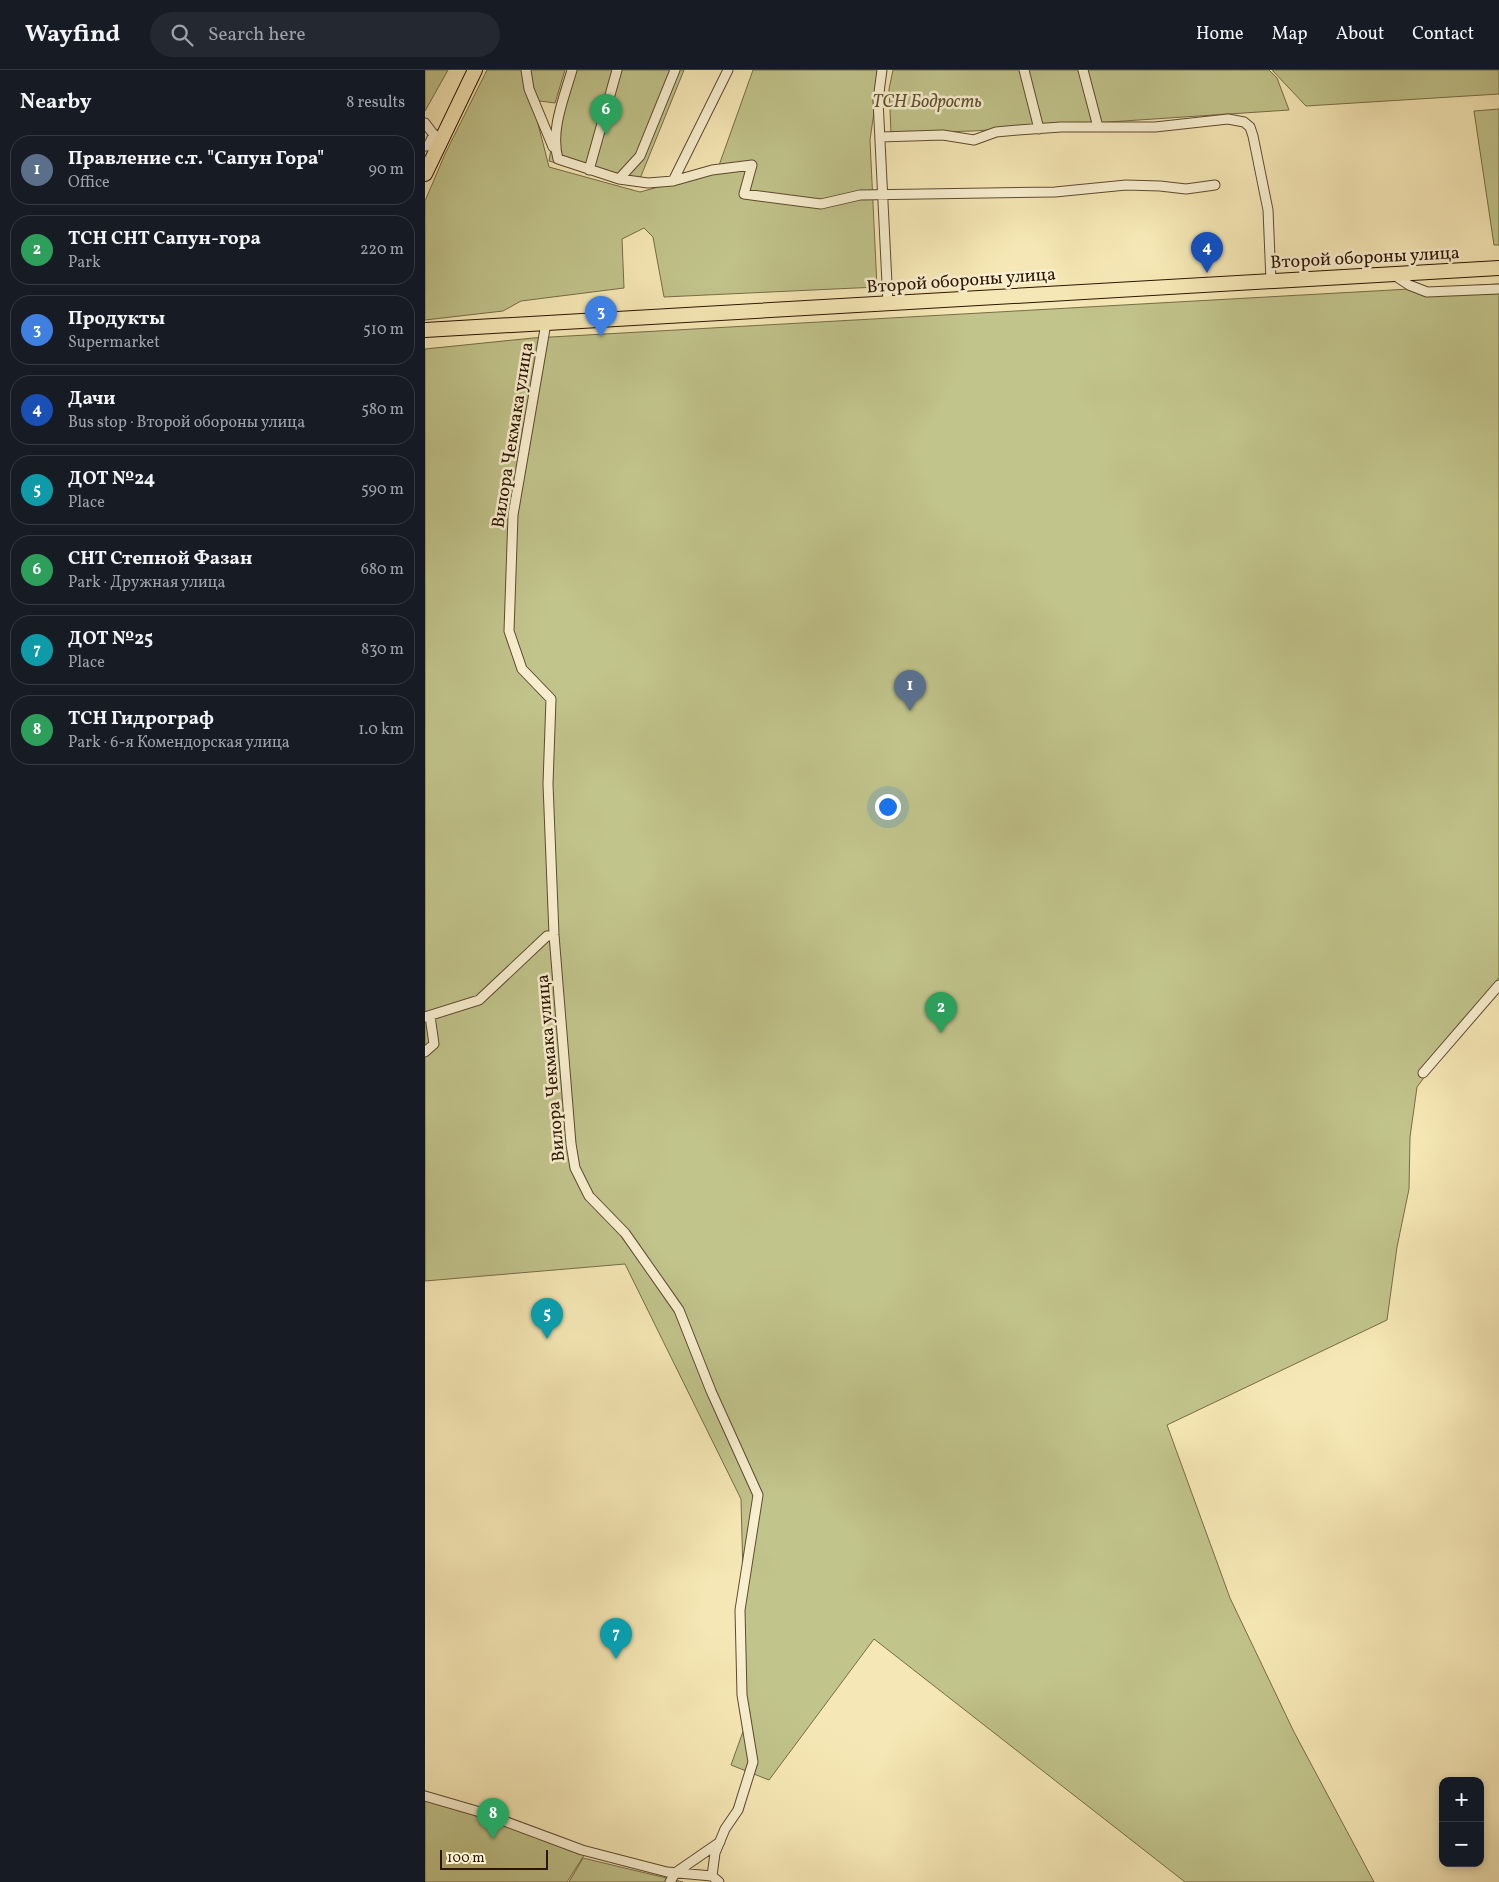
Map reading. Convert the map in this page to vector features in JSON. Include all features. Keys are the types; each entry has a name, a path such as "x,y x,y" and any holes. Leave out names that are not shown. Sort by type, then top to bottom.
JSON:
{"main road":[{"path":"425,174 437,139 475,70"},
{"name":"Второй обороны улица","path":"425,330 1499,268"}],"street":[{"path":"526,70 532,99 557,159 619,179 648,183 673,181 712,170 752,165 744,194 821,204 860,195 1055,192 1127,185 1160,186 1186,190 1215,185"},
{"path":"589,170 617,70"},
{"path":"619,179 640,156 675,70"},
{"path":"673,181 728,70"},
{"path":"882,70 879,100 888,304"},
{"path":"1024,70 1039,128"},
{"path":"1083,70 1097,127"},
{"path":"555,152 554,145 559,116 571,71"},
{"path":"880,138 943,135 979,140 996,132 1039,128 1155,128 1228,119 1238,120 1250,127 1268,210 1271,281"},
{"path":"425,123 437,139 428,146 425,146"},
{"path":"1393,275 1409,285 1427,292 1499,289"},
{"name":"Вилора Чекмака улица","path":"546,323 513,515 509,631 523,669 551,699 548,784 554,935 571,1144 575,1168 589,1196 625,1233 679,1310 711,1391 758,1495 740,1610 742,1695 753,1762 738,1810 725,1829 715,1853 716,1879"},
{"path":"425,1052 434,1044 428,1016 479,1000 547,936 554,935"},
{"path":"1423,1073 1499,985"},
{"path":"425,1796 480,1812 582,1850 675,1873 716,1879"},
{"path":"670,1882 675,1873 720,1842"}],"green space":[{"path":"425,70 448,70 425,111"},
{"path":"487,70 565,70 555,103 532,100 549,167 640,192 717,171 753,70 880,70 870,140 877,287 664,297 653,237 644,228 622,239 624,288 521,301 503,311 425,320 425,201 445,154"},
{"path":"569,70 684,70 637,186 623,184 549,161 558,109"},
{"name":"ТСН Бодрость","path":"893,70 1269,70 1277,78 1289,110 973,131 891,133 889,89"},
{"path":"1272,70 1499,70 1499,94 1306,106"},
{"path":"1499,109 1499,245 1494,245 1474,111"},
{"path":"1499,284 1499,978 1417,1087 1410,1137 1409,1189 1397,1247 1387,1320 1167,1425 1230,1598 1294,1732 1374,1882 1185,1882 874,1639 769,1780 731,1765 750,1712 742,1695 746,1689 741,1499 625,1264 425,1281 425,349 533,338"},
{"path":"425,1791 588,1849 567,1882 425,1882"},
{"path":"583,1858 683,1882 569,1882"}],"place":[{"name":"СНТ Степной Фазан","path":"606,135"},
{"name":"Дачи","path":"1207,273"},
{"name":"Продукты","path":"601,337"},
{"name":"Правление с.т. \"Сапун Гора\"","path":"910,711"},
{"name":"ТСН СНТ Сапун-гора","path":"941,1033"},
{"name":"ДОТ №24","path":"547,1339"},
{"name":"ДОТ №25","path":"616,1659"},
{"name":"ТСН Гидрограф","path":"493,1839"}]}
